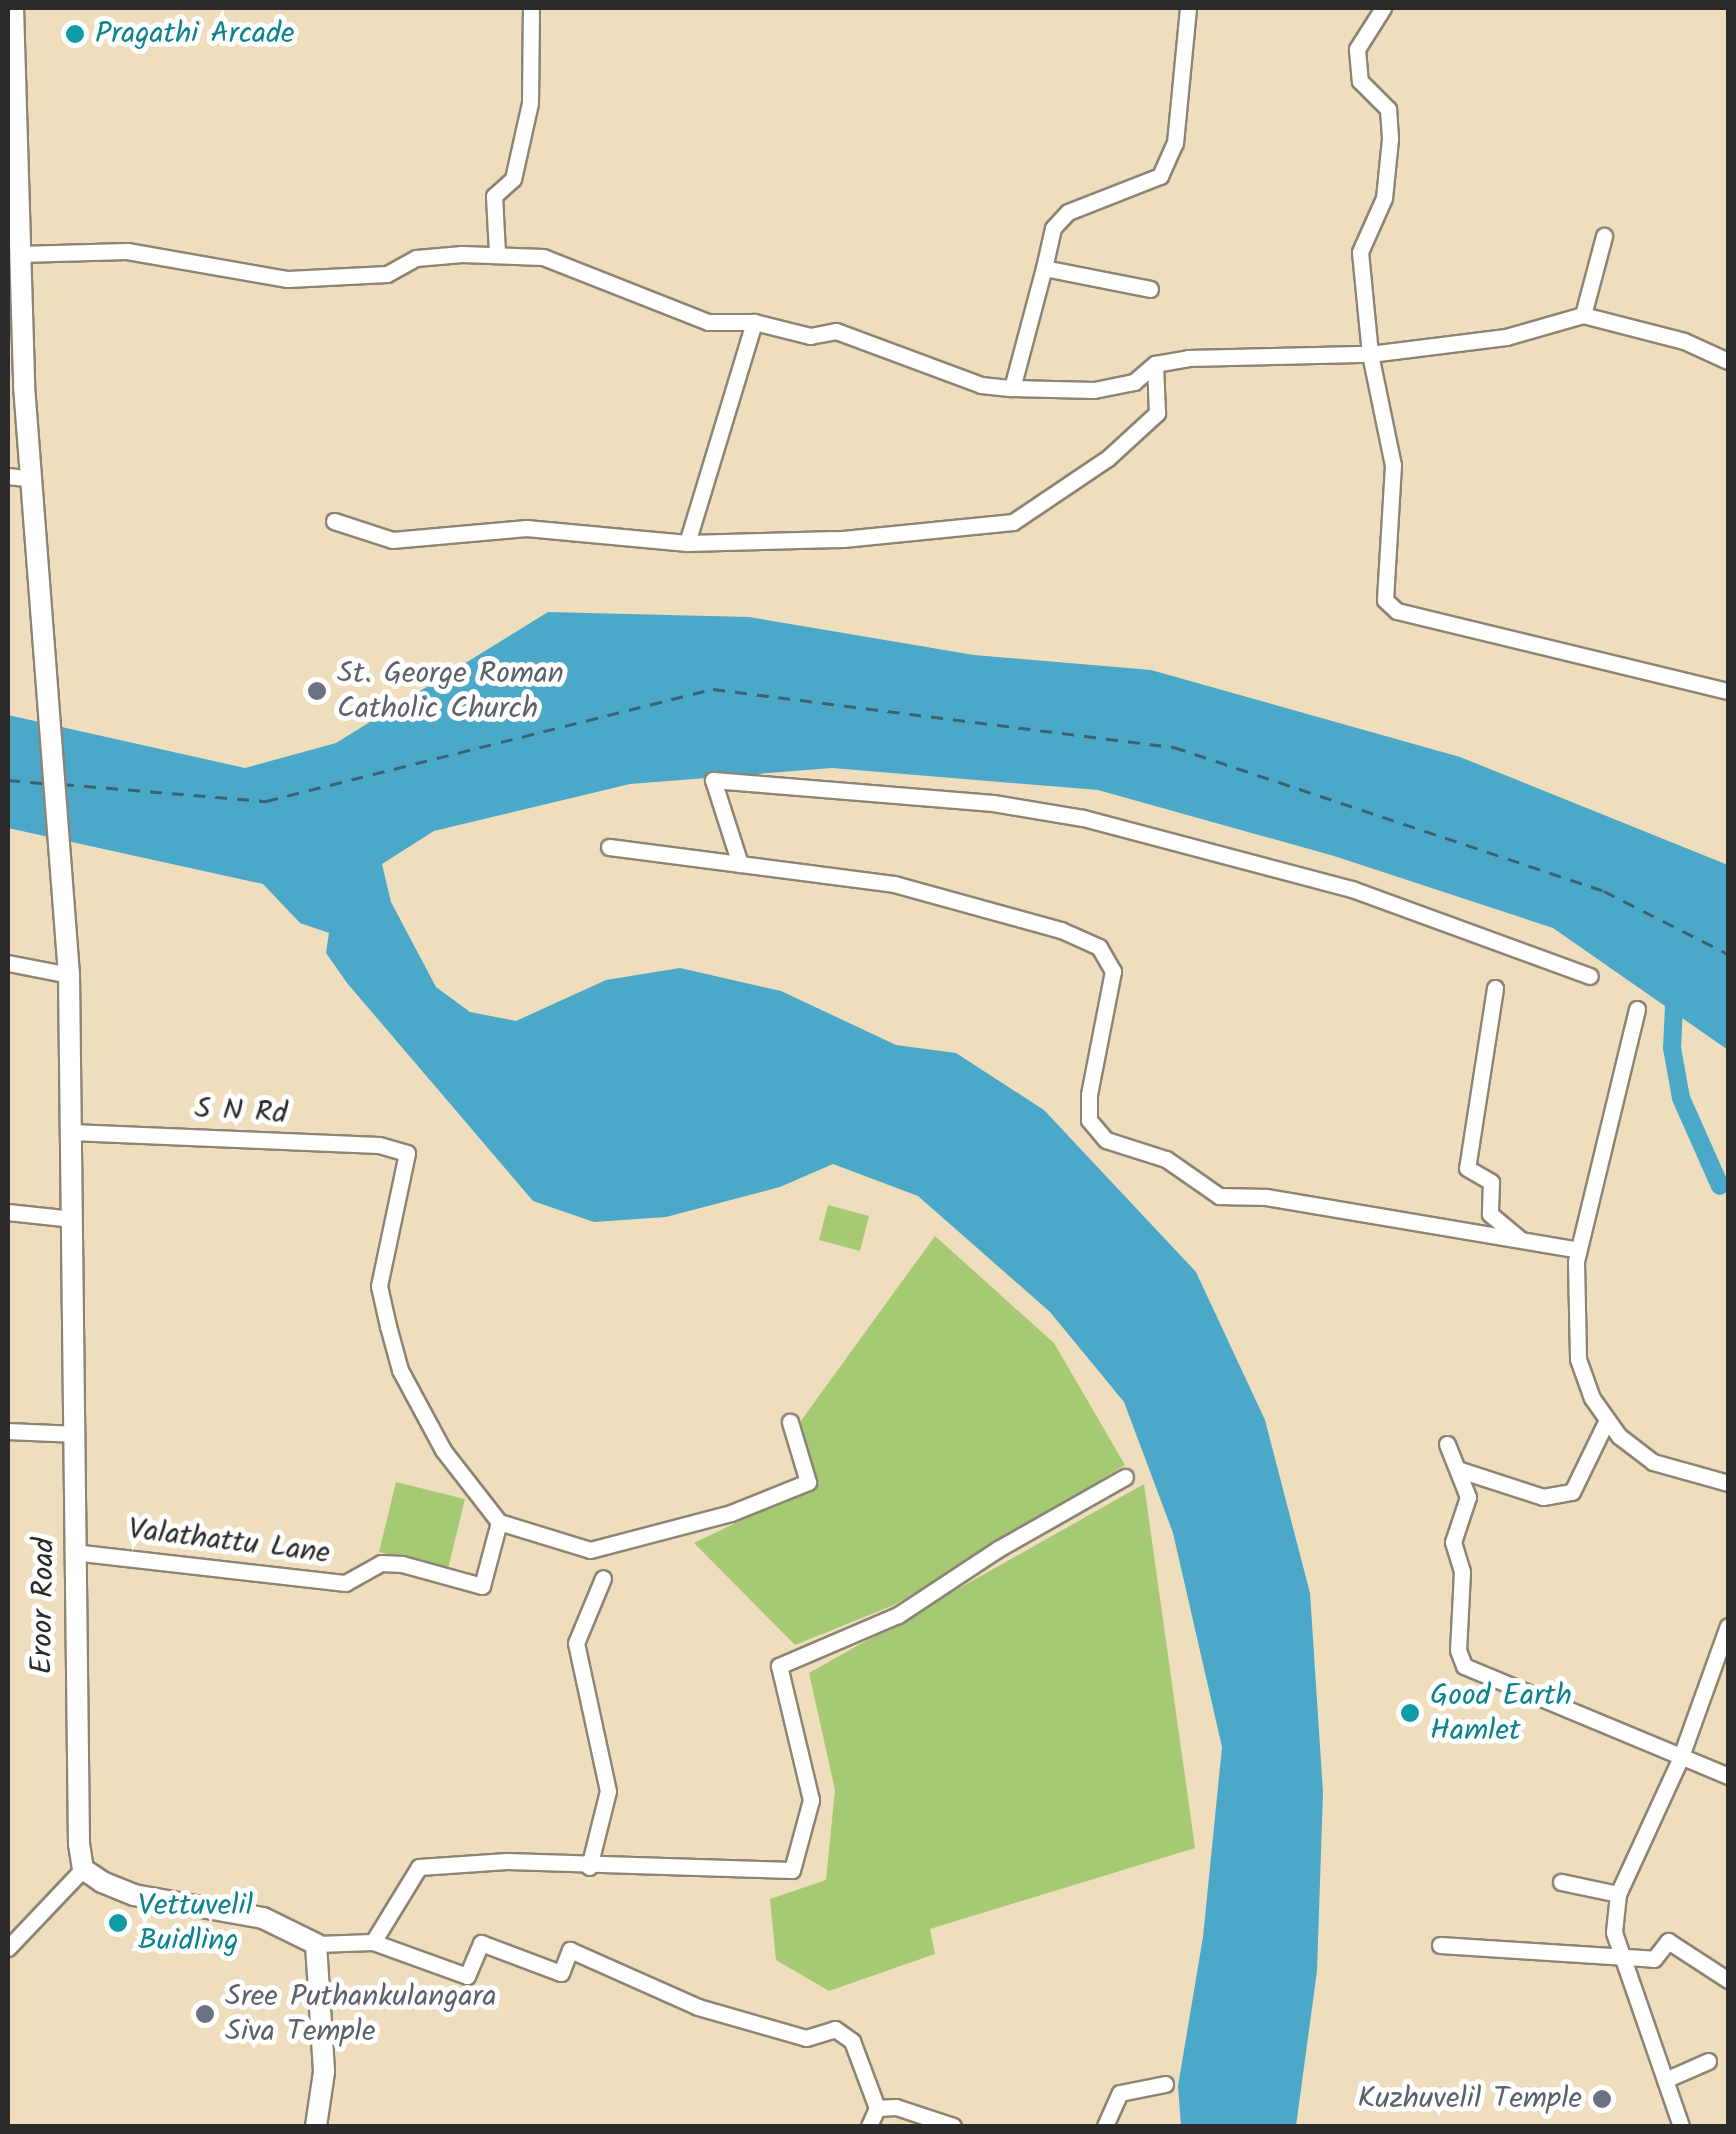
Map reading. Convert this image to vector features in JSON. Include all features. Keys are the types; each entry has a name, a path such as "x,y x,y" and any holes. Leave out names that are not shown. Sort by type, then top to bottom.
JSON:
{"main road":[{"path":"13,8 12,187 20,254 32,479"},
{"name":"Eroor Road","path":"32,479 52,698 69,975 76,1434 75,1808 83,1868"},
{"path":"83,1868 134,1895 264,1918 316,1944 324,2072 316,2126"}],"street":[{"path":"497,253 494,196 513,180 530,103 531,8"},
{"path":"1012,388 1054,228 1068,212 1160,176 1174,143 1188,8"},
{"path":"1384,8 1357,49 1360,81 1388,109 1390,139 1384,198 1360,252 1370,354 1393,466 1385,600 1397,611 1728,690"},
{"path":"1582,316 1604,236"},
{"path":"20,254 127,251 288,280 387,274 416,258 497,253 543,257 708,322 754,322 810,336 836,331 981,385 1012,388 1094,390 1134,382 1156,364 1221,355 1370,354 1506,337 1582,316 1684,341 1728,361"},
{"path":"1044,268 1150,289"},
{"path":"686,543 754,322"},
{"path":"334,522 392,540 526,528 686,543 843,539 1014,522 1108,458 1157,414 1156,364"},
{"path":"8,476 32,479"},
{"path":"740,864 713,780 993,804 1082,818 1334,884 1520,945 1590,976"},
{"path":"609,847 894,884 1061,930 1099,947 1113,972 1089,1120 1106,1140 1166,1159 1220,1196 1266,1197 1578,1250"},
{"path":"8,963 69,975"},
{"path":"1495,988 1467,1168 1491,1182 1490,1214 1520,1239"},
{"path":"1637,1008 1578,1250 1578,1359 1608,1420 1653,1462 1728,1484"},
{"name":"S N Rd","path":"71,1132 379,1146 407,1152 379,1286 388,1326 400,1370 444,1450 499,1522"},
{"path":"8,1212 73,1219"},
{"path":"1460,1470 1543,1498 1572,1492 1608,1420"},
{"path":"499,1522 590,1550 730,1514 808,1482 790,1422"},
{"path":"8,1432 76,1434"},
{"path":"1447,1444 1468,1496 1453,1542 1462,1572 1464,1666 1728,1776"},
{"path":"373,1942 419,1867 508,1861 588,1867 792,1870 811,1800 779,1666 898,1616 998,1549 1125,1477"},
{"name":"Valathattu Lane","path":"74,1552 345,1583 381,1563 402,1564 482,1586 499,1522"},
{"path":"588,1867 608,1792 576,1643 602,1578"},
{"path":"1680,2126 1614,1932 1618,1894 1680,1758 1728,1626"},
{"path":"8,1948 83,1868"},
{"path":"1561,1882 1618,1894"},
{"path":"1440,1945 1536,1956 1621,1954 1654,1958 1668,1941 1728,1980"},
{"path":"316,1944 373,1942 467,1976 481,1942 561,1972 570,1950 698,2007 806,2038 835,2028 852,2040 877,2108 869,2126"},
{"path":"1665,2080 1708,2061"},
{"path":"1105,2126 1120,2093 1165,2084"},
{"path":"877,2108 896,2107 953,2126"}],"green space":[{"path":"828,1205 869,1216 860,1251 819,1240"},
{"path":"935,1236 1054,1343 1125,1465 894,1605 795,1645 694,1543 815,1485 800,1422"},
{"path":"396,1482 465,1499 448,1569 379,1552"},
{"path":"1144,1484 1195,1848 930,1929 935,1954 829,1991 776,1960 770,1899 826,1880 835,1790 809,1673"}],"water":[{"path":"548,612 749,617 974,655 1151,670 1460,757 1728,865 1728,1050 1553,928 1334,856 1098,790 832,768 630,784 434,831 382,864 391,902 436,987 470,1012 516,1021 606,980 680,968 781,991 896,1045 956,1053 1044,1110 1196,1272 1265,1420 1310,1593 1323,1792 1317,1971 1296,2126 1181,2126 1178,2086 1203,1937 1222,1747 1173,1533 1124,1402 1050,1312 918,1196 833,1164 780,1187 666,1217 594,1222 533,1201 347,983 326,953 329,933 300,923 263,884 8,828 8,715 245,768 336,743"}],"waterway":[{"path":"1674,1006 1672,1048 1681,1098 1720,1186"}],"ferry route":[{"path":"62,784 266,801 713,689 1174,747 1604,891 1728,954"},
{"path":"8,780 44,783"}],"place":[{"name":"Pragathi Arcade","path":"75,34"},
{"name":"St. George Roman Catholic Church","path":"317,691"},
{"name":"Good Earth Hamlet","path":"1410,1713"},
{"name":"Vettuvelil Buidling","path":"118,1923"},
{"name":"Sree Puthankulangara Siva Temple","path":"205,2014"},
{"name":"Kuzhuvelil Temple","path":"1602,2099"}]}
